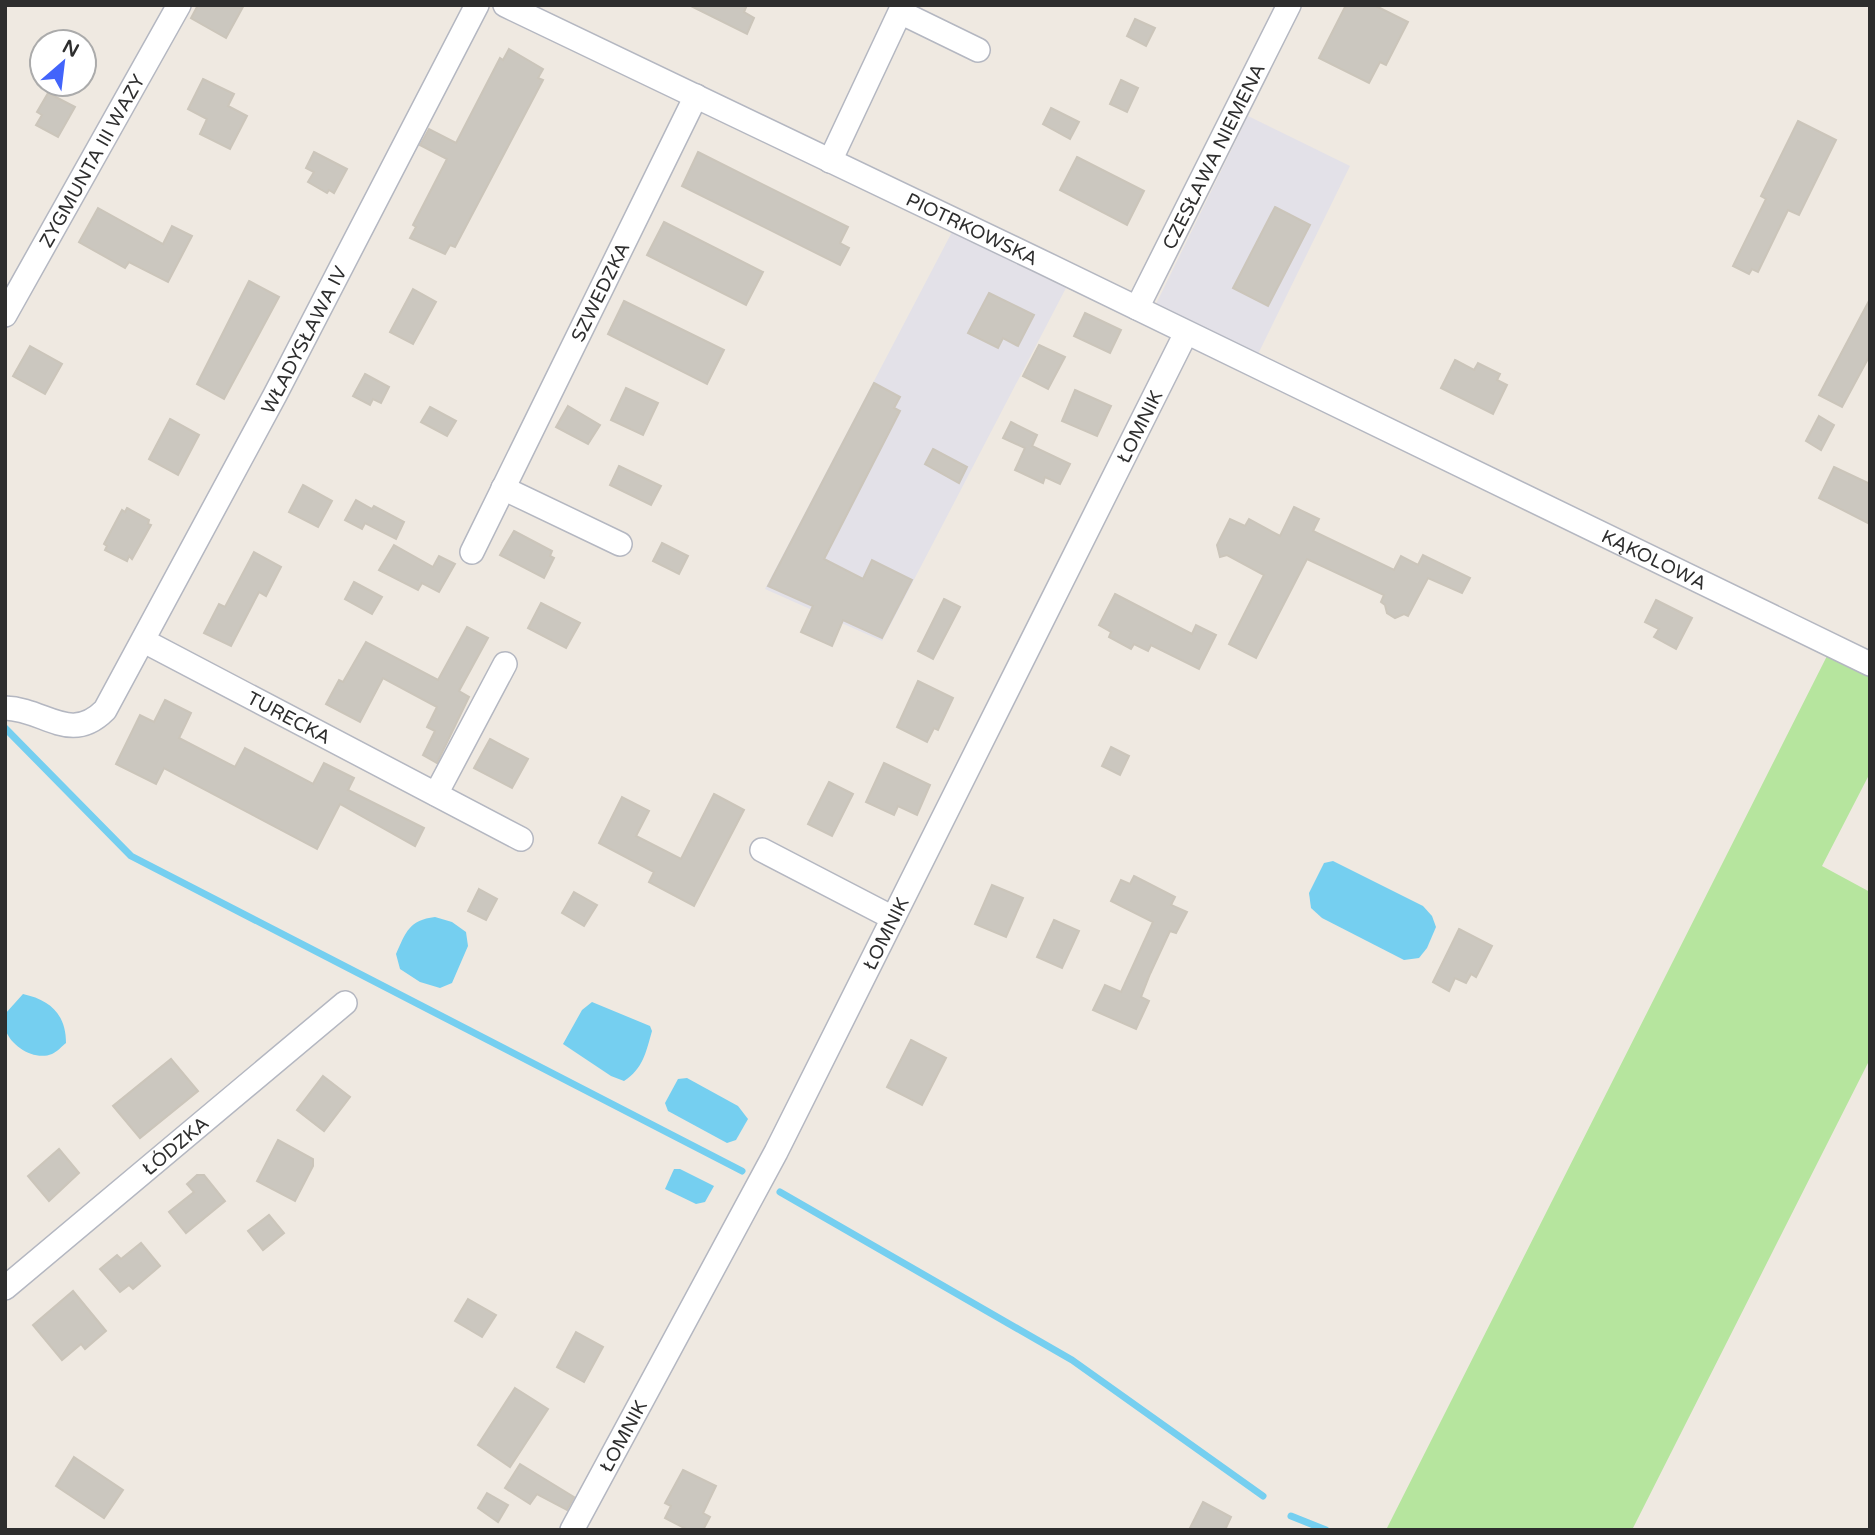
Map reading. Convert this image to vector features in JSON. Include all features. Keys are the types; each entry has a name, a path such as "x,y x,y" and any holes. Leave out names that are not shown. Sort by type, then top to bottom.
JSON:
{"street":[{"name":"ZYGMUNTA III WAZY","path":"5,315 179,5"},
{"name":"WŁADYSŁAWA IV","path":"5,708 81,726 94,721 105,710 275,395 477,5"},
{"name":"PIOTRKOWSKA","path":"505,5 1437,453"},
{"name":"CZESŁAWA NIEMENA","path":"1137,308 1289,5"},
{"path":"830,161 902,9 978,50"},
{"name":"SZWEDZKA","path":"472,552 696,96"},
{"name":"ŁOMNIK","path":"572,1530 776,1153 1186,333"},
{"name":"KĄKOLOWA","path":"1437,453 1870,664"},
{"path":"503,488 620,544"},
{"name":"TURECKA","path":"144,641 521,839"},
{"path":"436,794 505,664"},
{"path":"762,850 893,918"},
{"name":"ŁÓDZKA","path":"5,1288 345,1003"}],"shaded area":[{"path":"1248,116 1350,166 1258,354 1156,304"},
{"path":"952,232 1066,288 882,641 765,589"}],"green space":[{"path":"1828,654 1870,676 1870,773 1822,866 1870,892 1870,1059 1632,1530 1386,1530"}],"water":[{"path":"1333,861 1423,906 1432,916 1436,927 1427,948 1419,958 1404,960 1322,918 1311,908 1309,893 1324,863"},
{"path":"435,917 452,922 466,932 468,946 452,983 440,988 420,982 400,969 396,954 406,933 414,924"},
{"path":"23,994 48,1004 60,1016 66,1043 54,1053 45,1056 32,1054 9,1037 5,1029 5,1014"},
{"path":"592,1002 650,1026 652,1031 643,1059 636,1071 624,1081 611,1076 563,1044 582,1010"},
{"path":"687,1078 738,1106 748,1119 736,1140 727,1143 668,1111 665,1103 678,1079"},
{"path":"674,1169 680,1169 714,1186 705,1202 696,1204 665,1189"}],"building":[{"path":"198,5 244,5 226,38 191,18"},
{"path":"689,5 747,5 744,12 754,18 747,34"},
{"path":"1346,5 1374,5 1408,22 1386,65 1380,62 1369,83 1319,58"},
{"path":"1135,19 1155,28 1146,46 1127,36"},
{"path":"509,49 543,69 538,78 543,80 455,247 450,245 445,254 410,238 416,227 413,225 447,159 420,145 429,129 456,143 500,58 503,60"},
{"path":"203,79 234,94 228,106 247,116 230,149 200,134 207,119 188,109"},
{"path":"1121,80 1138,88 1127,112 1110,104"},
{"path":"45,98 58,98 75,107 58,137 36,125 42,115 37,112"},
{"path":"1051,108 1079,122 1070,139 1043,124"},
{"path":"1798,121 1836,140 1799,215 1788,210 1758,272 1752,269 1749,274 1733,266 1766,199 1761,196"},
{"path":"314,152 347,169 334,193 329,190 327,193 308,182 314,172 306,168"},
{"path":"698,152 848,227 840,243 849,248 840,265 682,186"},
{"path":"1077,157 1144,191 1127,225 1060,190"},
{"path":"1275,207 1310,225 1268,306 1233,288"},
{"path":"98,208 163,244 172,226 192,236 168,282 129,262 125,268 79,242"},
{"path":"664,222 763,272 746,305 647,255"},
{"path":"249,281 279,297 224,399 197,384"},
{"path":"413,289 436,302 413,344 390,332"},
{"path":"989,293 1034,315 1018,346 1003,338 998,348 968,333"},
{"path":"1870,299 1870,355 1842,407 1819,395"},
{"path":"624,301 724,350 707,384 608,334"},
{"path":"1085,313 1121,330 1110,353 1074,336"},
{"path":"1039,345 1065,357 1048,389 1023,376"},
{"path":"30,346 62,364 45,394 13,376"},
{"path":"1455,360 1474,370 1478,363 1500,374 1497,380 1507,385 1493,414 1441,388"},
{"path":"365,374 389,387 381,403 373,399 370,405 353,396"},
{"path":"874,383 900,397 894,408 900,411 824,559 863,579 872,560 912,580 882,638 843,620 832,646 801,632 813,606 768,586"},
{"path":"626,388 658,403 643,435 611,420"},
{"path":"1075,390 1111,406 1097,436 1062,421"},
{"path":"568,406 600,425 588,444 556,427"},
{"path":"430,407 456,421 447,436 421,422"},
{"path":"1819,416 1834,425 1821,450 1806,441"},
{"path":"170,419 199,435 178,475 149,459"},
{"path":"1011,422 1037,435 1032,446 1070,464 1060,484 1045,477 1043,483 1015,470 1025,448 1003,438"},
{"path":"933,449 967,467 959,483 925,464"},
{"path":"619,466 661,486 651,505 610,485"},
{"path":"1834,467 1870,484 1870,524 1819,498"},
{"path":"303,485 332,501 318,527 289,512"},
{"path":"356,500 404,522 396,539 365,523 362,529 345,520"},
{"path":"1294,507 1319,519 1313,531 1394,570 1401,556 1418,565 1423,555 1470,578 1462,593 1428,578 1408,616 1404,614 1395,618 1387,613 1381,602 1384,595 1307,559 1256,658 1229,644 1264,575 1227,555 1220,557 1217,545 1230,519 1245,526 1249,519 1280,536"},
{"path":"127,508 149,520 148,524 151,525 132,559 129,556 127,561 105,550 107,546 104,544 122,510 125,512"},
{"path":"514,531 552,551 550,556 554,558 544,578 500,555"},
{"path":"662,543 688,556 679,574 653,561"},
{"path":"394,545 433,567 439,556 455,564 439,592 422,583 418,590 379,570"},
{"path":"254,552 281,567 266,596 259,592 231,646 204,633 219,604 225,607"},
{"path":"354,582 382,597 372,614 345,599"},
{"path":"1115,594 1192,634 1196,625 1216,635 1199,669 1151,645 1148,651 1134,644 1131,649 1109,637 1111,632 1099,625"},
{"path":"944,599 960,607 933,659 918,651"},
{"path":"1656,600 1692,618 1676,649 1654,637 1659,629 1645,622"},
{"path":"541,603 580,623 566,648 528,628"},
{"path":"467,627 488,638 459,691 469,697 437,763 423,755 435,731 427,727 437,707 383,678 360,722 326,704 339,680 343,682 366,642 438,680"},
{"path":"918,681 953,698 938,730 934,728 927,742 897,727"},
{"path":"165,700 191,713 179,738 235,767 245,748 313,784 324,763 354,778 348,790 424,828 415,846 340,804 317,849 164,768 156,784 116,764 140,715 154,722"},
{"path":"490,739 528,759 512,788 474,768"},
{"path":"1111,747 1129,756 1120,775 1102,766"},
{"path":"884,763 930,785 917,815 898,806 894,815 866,802"},
{"path":"829,782 853,794 832,836 808,824"},
{"path":"714,794 744,810 694,906 649,882 654,872 599,843 622,797 649,811 636,836 681,859"},
{"path":"1134,876 1175,897 1171,905 1187,912 1176,933 1170,931 1150,974 1141,997 1149,1001 1136,1029 1093,1010 1105,985 1121,992 1153,922 1111,901 1121,880 1130,884"},
{"path":"992,885 1023,898 1006,937 975,924"},
{"path":"479,889 497,899 486,920 468,911"},
{"path":"574,892 597,905 584,926 562,913"},
{"path":"1054,920 1079,931 1062,968 1037,957"},
{"path":"1459,929 1492,946 1476,977 1471,974 1466,983 1455,978 1449,991 1433,982"},
{"path":"911,1040 946,1058 922,1105 887,1087"},
{"path":"171,1059 198,1091 140,1138 113,1106"},
{"path":"323,1076 350,1097 324,1131 297,1110"},
{"path":"278,1140 313,1159 313,1166 295,1201 257,1181"},
{"path":"59,1149 79,1173 49,1201 28,1176"},
{"path":"197,1175 204,1175 225,1201 186,1233 169,1212 194,1192 187,1184"},
{"path":"269,1215 284,1233 263,1250 248,1231"},
{"path":"141,1243 160,1266 133,1289 129,1285 120,1292 100,1269 117,1255 121,1259"},
{"path":"73,1291 106,1331 85,1349 81,1344 62,1360 33,1325"},
{"path":"468,1299 496,1315 482,1337 455,1321"},
{"path":"576,1332 603,1347 584,1382 557,1367"},
{"path":"515,1388 548,1409 510,1467 478,1445"},
{"path":"74,1457 123,1490 104,1518 56,1486"},
{"path":"520,1464 574,1497 567,1510 537,1494 530,1504 505,1488"},
{"path":"683,1470 716,1486 703,1513 710,1517 703,1530 688,1530 665,1518 671,1506 665,1503"},
{"path":"487,1493 508,1505 498,1522 478,1508"},
{"path":"1203,1502 1231,1517 1225,1530 1189,1530"}],"waterway":[{"path":"5,728 131,856 742,1171"},
{"path":"780,1192 1072,1360 1263,1496"},
{"path":"1291,1516 1326,1530"}]}
